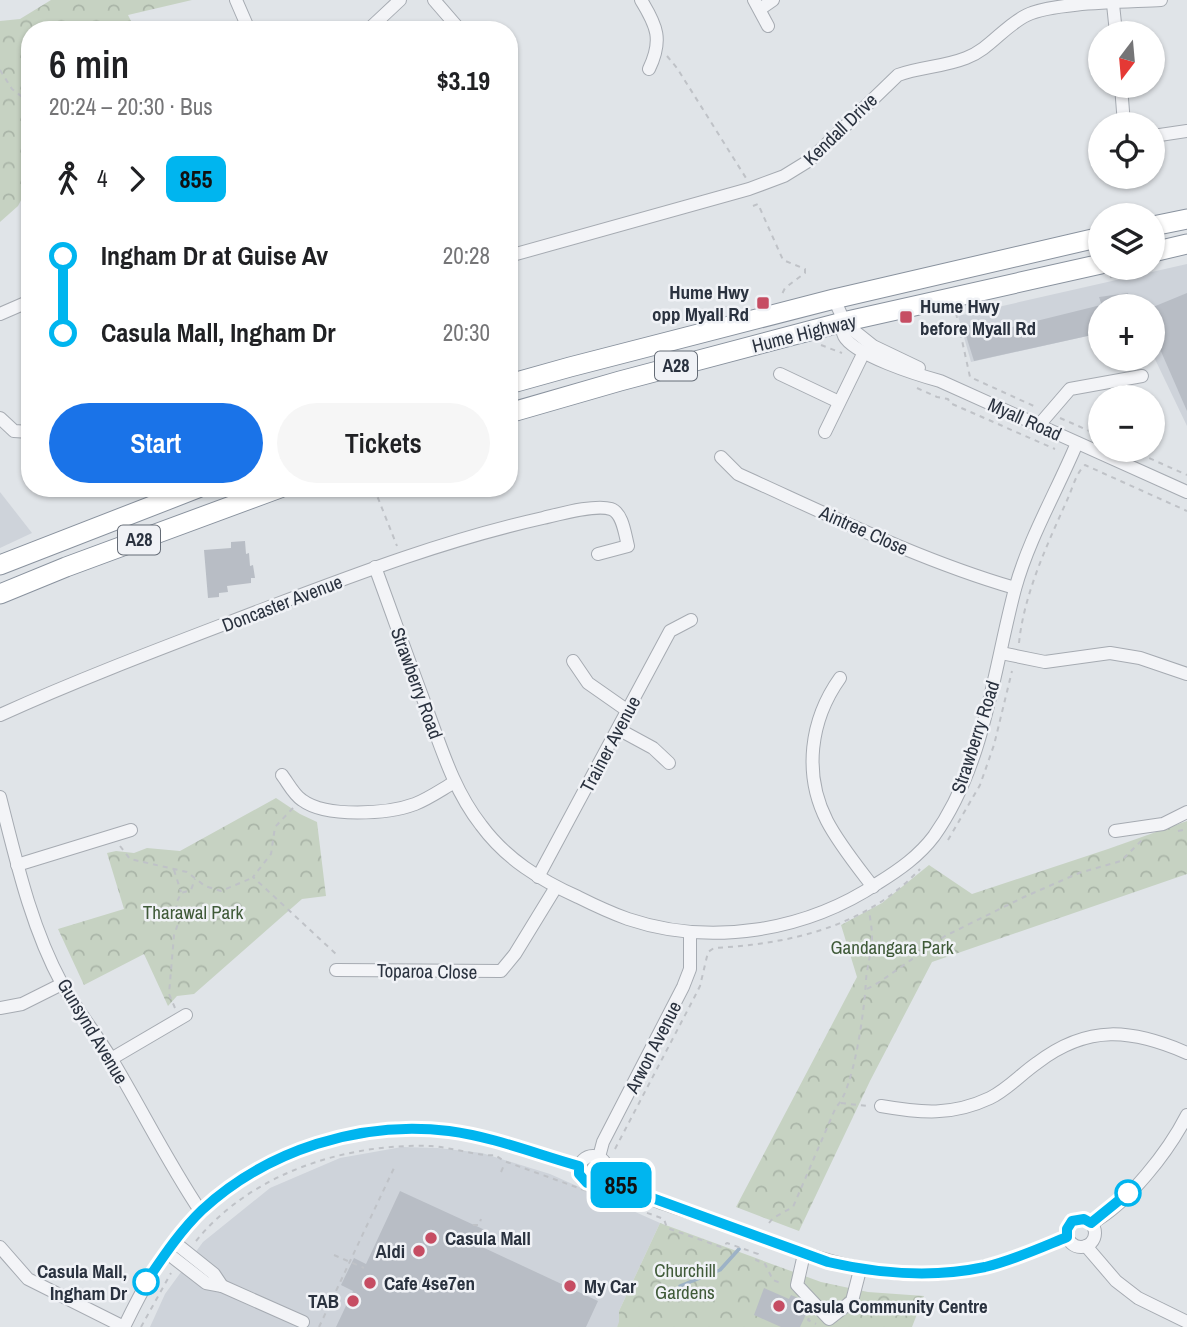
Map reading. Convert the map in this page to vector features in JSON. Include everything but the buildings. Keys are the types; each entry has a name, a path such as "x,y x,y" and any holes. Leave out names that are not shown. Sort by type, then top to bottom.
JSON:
{"highway":[{"path":"1165,224 1187,219"},
{"name":"Hume Highway","path":"518,382 834,299 1088,240"},
{"path":"1165,249 1187,244"},
{"name":"Hume Highway","path":"518,410 620,380 843,322 1088,267"},
{"name":"A28","path":"0,565 175,497"},
{"name":"A28","path":"0,594 256,497"}],"street":[{"path":"236,0 245,21"},
{"path":"378,21 400,0"},
{"path":"434,0 452,21"},
{"path":"641,0 654,23 658,37 656,54 649,69"},
{"path":"768,26 757,5 773,0"},
{"name":"Kendall Drive","path":"518,254 749,190 784,176 810,160 898,75 913,69 967,58 986,48 1029,14 1049,9 1161,0"},
{"path":"1113,4 1115,21"},
{"path":"1165,134 1187,131"},
{"name":"Myall Road","path":"834,299 843,322 842,332 861,357 940,381"},
{"path":"0,314 21,306"},
{"name":"Myall Road","path":"843,322 873,346 916,366 940,381 1187,492"},
{"path":"825,432 861,357"},
{"path":"780,374 839,402"},
{"path":"1039,425 1070,390 1142,376"},
{"path":"0,418 14,431 21,431"},
{"name":"Strawberry Road","path":"375,567 453,783 496,844 538,877 627,919 690,933 732,933 791,923 828,911 873,887 916,855 932,837 960,793 972,761 1026,558 1077,443"},
{"name":"Aintree Close","path":"721,457 738,474 910,551 1016,588"},
{"name":"Doncaster Avenue","path":"0,715 76,681 375,567 486,530 570,511 608,508 620,516 628,546 597,554"},
{"name":"Trainer Avenue","path":"538,877 670,631 691,620"},
{"path":"1001,653 1045,662 1110,653 1140,658 1187,674"},
{"path":"572,661 582,678 628,711"},
{"path":"840,678 827,696 816,728 812,761 814,783 827,821 873,887"},
{"path":"618,729 653,748 669,763"},
{"path":"282,775 300,799 314,807 333,812 388,810 415,804 453,783"},
{"name":"Gunsynd Avenue","path":"0,797 17,865 36,922 62,984 111,1059 180,1181 201,1212"},
{"path":"1115,831 1163,824 1187,812"},
{"path":"17,865 131,830"},
{"name":"Toparoa Close","path":"336,970 501,971 515,954 556,887"},
{"name":"Arwon Avenue","path":"599,1157 603,1142 690,969 690,933"},
{"path":"0,1008 22,1004 62,984"},
{"path":"111,1059 183,1017"},
{"path":"881,1106 936,1113 963,1108 990,1098 1056,1049 1073,1041 1095,1036 1136,1035 1155,1039 1187,1053"},
{"path":"1091,1223 1138,1183 1164,1152 1187,1115"},
{"path":"0,1247 28,1279 124,1327 144,1286 170,1247 201,1212 248,1175 282,1157 322,1142 373,1132 426,1129 469,1134 579,1166"},
{"path":"587,1156 599,1157 606,1163 606,1175 598,1183 587,1183 579,1174 579,1166 587,1156"},
{"path":"606,1175 642,1194 804,1254 860,1270 912,1274 985,1267 1067,1237"},
{"path":"1086,1246 1094,1238 1095,1230 1091,1223 1084,1219 1072,1221 1067,1229 1067,1237 1073,1245 1086,1246 1116,1281 1138,1298 1187,1322"},
{"path":"170,1247 214,1275 222,1286 303,1322"},
{"path":"804,1254 797,1285 829,1319 852,1301 860,1270"}],"path":[{"path":"656,54 665,54 677,68 746,178"},
{"path":"0,70 12,89 21,96"},
{"path":"753,206 758,204 783,260 805,269 806,273 785,288 782,295"},
{"path":"955,311 970,377 1088,430"},
{"path":"831,348 861,357"},
{"path":"915,387 948,399 950,403 1055,449"},
{"path":"1157,462 1187,475"},
{"path":"1019,644 1035,580 1066,502 1085,465 1187,511"},
{"path":"377,497 397,548 402,547"},
{"path":"113,835 130,859 187,872 205,886 221,891 253,877 271,855 275,827 300,799"},
{"path":"1177,831 1187,829"},
{"path":"867,989 946,936 1079,873 1121,861 1145,838"},
{"path":"174,869 181,893 176,904 179,921 174,935 169,995 183,1017"},
{"path":"253,877 336,954 336,970"},
{"path":"181,893 191,890 196,878"},
{"path":"614,1151 700,986 708,952 714,948 799,938 840,924 868,909 872,938 867,989 860,1035 840,1103 793,1207 769,1223"},
{"path":"840,1103 858,1107 881,1106"},
{"path":"191,1247 216,1219 253,1192 280,1177 323,1159 405,1146 462,1149 488,1156 495,1155 664,1219 667,1228 720,1247 727,1242 741,1247"},
{"path":"501,1172 506,1161"},
{"path":"319,1327 394,1168"},
{"path":"474,1225 478,1225 481,1219"},
{"path":"334,1255 364,1268"},
{"path":"141,1327 172,1272"}],"shaded area":[{"path":"1187,264 1187,426 1161,371 1165,371 1165,294 1088,294 1088,336 971,362 958,316 1117,280 1165,280 1165,269"},
{"path":"0,492 32,533 0,548"},
{"name":"Casula Mall","path":"402,1147 482,1153 550,1174 660,1223 619,1311 620,1322 617,1327 150,1327 165,1294 203,1242 270,1188 340,1158"}],"green space":[{"path":"51,0 192,0 128,15 131,21 21,21 21,200 0,222 0,21 20,19"},
{"name":"Tharawal Park","path":"276,798 317,822 326,896 302,899 194,994 177,996 168,1006 144,954 84,985 58,929 124,909 107,853 134,853 147,848 180,851"},
{"name":"Gandangara Park","path":"1187,821 1187,874 932,962 870,1081 799,1231 736,1207 857,977 841,925 882,903 929,865 972,894"},
{"name":"Churchill Gardens","path":"660,1223 821,1282 868,1292 924,1296 912,1327 617,1327 619,1311"}],"waterway":[{"path":"680,1286 720,1270 739,1249"}],"bus line":[{"name":"855","path":"146,1282 188,1225 212,1202 248,1175 314,1144 396,1129 449,1131 496,1141 579,1166 579,1174 587,1183 598,1183 606,1175 633,1191 828,1262 860,1270 889,1273 946,1272 985,1267 1018,1257 1067,1237 1067,1229 1072,1221 1087,1219 1091,1223 1098,1220 1128,1193"}],"place":[{"name":"Hume Hwy opp Myall Rd","path":"763,303"},
{"name":"Hume Hwy before Myall Rd","path":"906,317"},
{"name":"Casula Mall","path":"431,1238"},
{"name":"Aldi","path":"419,1251"},
{"name":"Casula Mall, Ingham Dr","path":"146,1282"},
{"name":"Cafe 4se7en","path":"370,1283"},
{"name":"My Car","path":"570,1286"},
{"name":"TAB","path":"353,1301"},
{"name":"Casula Community Centre","path":"779,1306"}]}
